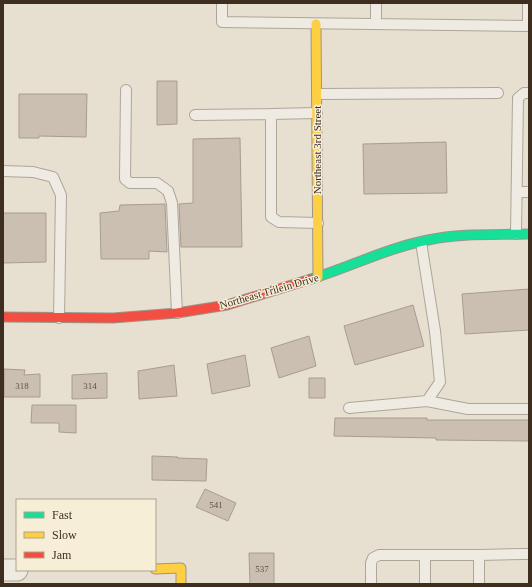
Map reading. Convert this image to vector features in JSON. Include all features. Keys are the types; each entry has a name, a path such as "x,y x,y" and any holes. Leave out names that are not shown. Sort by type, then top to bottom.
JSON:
{"street":[{"name":"Northeast 3rd Street","path":"316,24 318,277"},
{"name":"Northeast Trilein Drive","path":"3,317 114,318 177,313 227,305 318,277 393,249 421,242 463,235 529,234"},
{"path":"156,569 181,568 181,584"},
{"path":"3,570 16,570"}],"lane":[{"path":"222,3 222,22 528,26 528,3"},
{"path":"376,3 376,24"},
{"path":"126,90 125,179 130,183 157,183 168,191 172,203 177,313"},
{"path":"516,234 518,98 524,93 529,93"},
{"path":"317,94 498,94"},
{"path":"195,115 317,113"},
{"path":"271,114 271,217 279,222 318,223"},
{"path":"3,171 33,172 52,177 61,194 59,318"},
{"path":"517,192 529,192"},
{"path":"421,242 435,331 440,382 427,401"},
{"path":"349,408 427,401 468,409 529,409"},
{"path":"371,584 371,563 373,558 379,555 425,556 529,554"},
{"path":"479,555 479,584"},
{"path":"425,556 425,584"}],"building":[{"path":"157,81 177,81 177,124 157,125"},
{"path":"19,94 87,94 86,137 39,136 39,138 19,138"},
{"path":"240,138 242,247 181,247 179,204 193,203 193,139"},
{"path":"446,142 447,193 364,194 363,144"},
{"path":"165,204 167,252 149,251 149,259 101,259 100,213 119,211 120,205"},
{"path":"3,213 46,213 46,262 3,263"},
{"path":"529,289 529,330 465,334 462,294"},
{"path":"413,305 424,346 355,365 344,326"},
{"path":"309,336 316,366 279,378 271,348"},
{"path":"245,355 250,386 212,394 207,364"},
{"path":"174,365 177,396 139,399 138,371"},
{"path":"4,369 25,370 24,375 40,374 40,397 4,397"},
{"path":"107,373 107,398 72,399 72,375"},
{"path":"309,378 325,378 325,398 309,398"},
{"path":"32,405 76,405 76,433 59,432 59,423 31,423"},
{"path":"335,418 529,420 529,441 436,440 436,438 334,436"},
{"path":"152,456 207,459 206,481 152,480"},
{"path":"205,489 236,503 228,521 196,507"},
{"path":"249,553 274,553 274,584 250,584"}],"traffic: fast":[{"path":"311,279 413,243 465,235 529,234"}],"traffic: slow":[{"path":"316,24 318,277"},
{"path":"156,569 181,568 181,584"}],"traffic: jam":[{"path":"3,317 113,318 177,313 227,305 311,279"}]}
